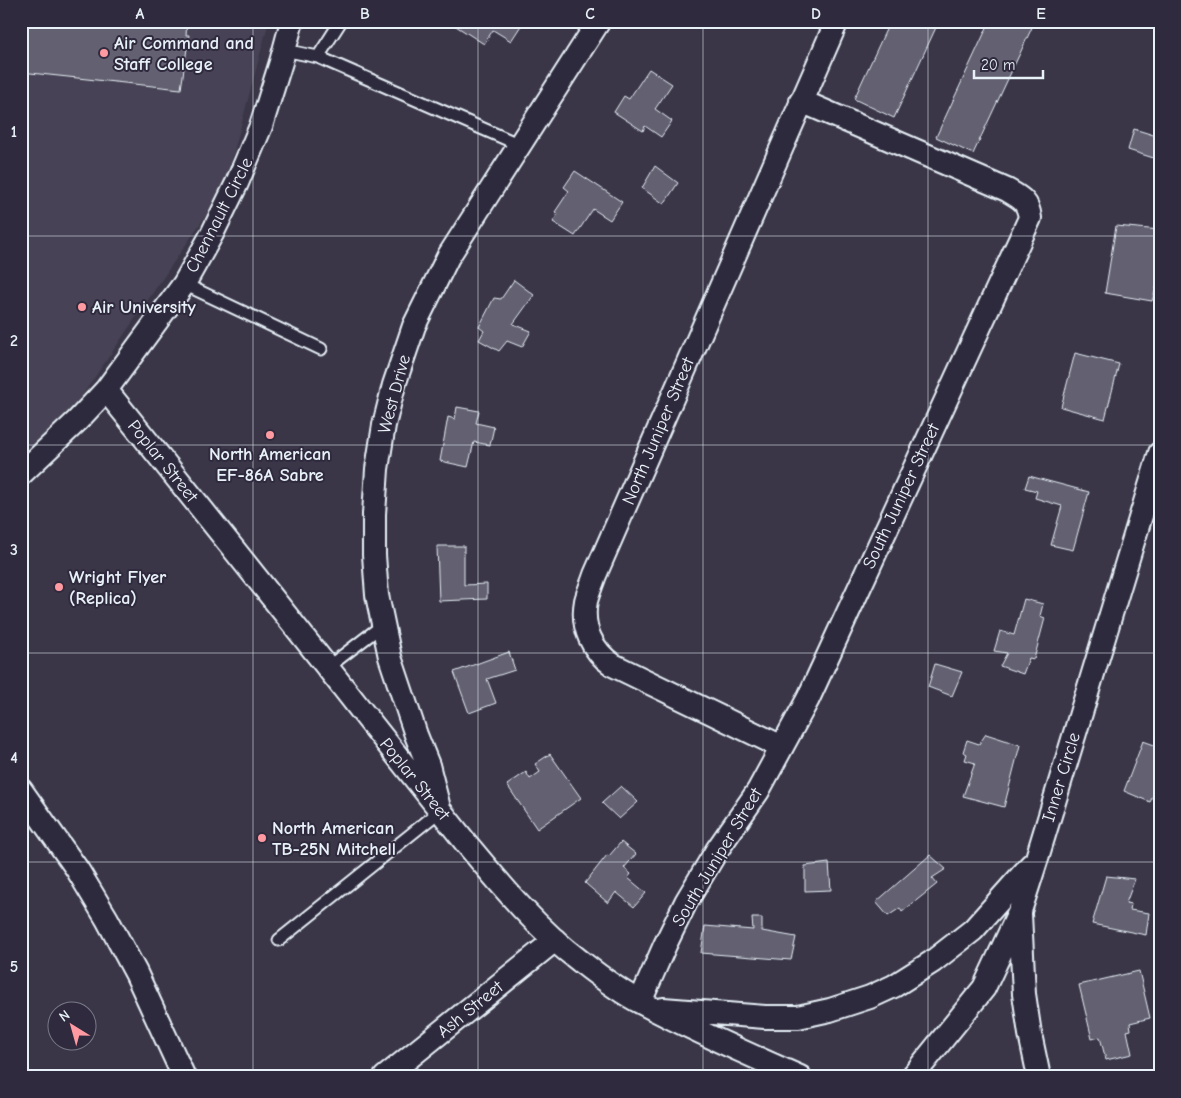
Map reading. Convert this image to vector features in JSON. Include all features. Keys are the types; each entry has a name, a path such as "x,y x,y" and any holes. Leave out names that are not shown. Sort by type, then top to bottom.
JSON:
{"street":[{"name":"Chennault Circle","path":"21,474 106,390 184,284 212,234 241,175 261,126 292,21"},
{"name":"West Drive","path":"440,810 428,765 390,657 378,595 374,555 374,514 378,460 384,425 394,385 414,326 448,257 599,21"},
{"name":"North Juniper Street","path":"782,747 622,670 604,659 593,646 586,628 585,611 586,600 595,576 837,21"},
{"name":"South Juniper Street","path":"647,1006 665,946 686,902 717,850 758,791 812,690 1030,218 1029,208 1022,198 1007,190 801,101"},
{"name":"Poplar Street","path":"106,390 440,810 511,896 555,940 604,978 647,1006 696,1031 800,1077"},
{"name":"Inner Circle","path":"912,1077 984,988 1020,911 1160,453"},
{"path":"21,790 77,868 107,919 136,973 184,1077"},
{"path":"647,1006 765,1017 798,1017 830,1010 870,997 894,986 932,962 972,930 1037,858"},
{"path":"1020,911 1024,994 1039,1077"},
{"name":"Ash Street","path":"385,1077 555,940"}],"lane":[{"path":"318,57 341,21"},
{"path":"284,50 318,57 520,145"},
{"path":"184,284 321,349"},
{"path":"328,668 384,624"},
{"path":"279,940 440,810"}],"shaded area":[{"name":"Air University","path":"21,21 269,21 224,189 62,425 21,454"}],"building":[{"name":"Air Command and Staff College","path":"21,21 120,21 170,26 171,21 187,21 186,35 189,35 181,89 21,72"},
{"path":"448,21 524,21 511,41 493,30 484,44"},
{"path":"890,21 939,21 894,118 854,99"},
{"path":"990,21 1035,21 973,154 936,137"},
{"path":"649,69 672,84 655,109 672,121 661,137 645,126 643,131 614,112 624,96 629,99"},
{"path":"1134,129 1160,137 1160,160 1128,150"},
{"path":"655,166 678,183 664,204 642,188"},
{"path":"575,171 622,202 610,220 593,209 575,236 553,222 558,214 555,212 569,191 564,187"},
{"path":"1116,226 1160,230 1160,275 1152,301 1105,293"},
{"path":"514,280 534,295 513,324 531,331 522,347 507,341 499,351 479,340 484,331 479,327 494,298 501,299"},
{"path":"1075,353 1119,364 1105,419 1061,407"},
{"path":"457,407 479,411 476,423 494,427 490,445 474,442 468,467 440,461 448,417 455,419"},
{"path":"1029,476 1089,492 1073,550 1051,545 1062,506 1035,498 1037,491 1025,488"},
{"path":"437,546 464,546 464,585 487,584 487,599 439,601"},
{"path":"1024,599 1043,604 1040,616 1045,618 1034,659 1029,658 1023,674 1000,666 1007,653 994,651 1000,631 1014,635"},
{"path":"509,652 515,670 487,679 496,703 469,713 454,672"},
{"path":"935,664 962,672 952,696 928,687"},
{"path":"986,734 1020,745 1004,807 963,796 975,763 965,760 967,754 963,752 967,740 979,744"},
{"path":"1143,741 1160,747 1160,782 1150,802 1124,791"},
{"path":"550,754 581,798 537,829 507,785 526,772 530,779 540,772 535,764"},
{"path":"621,786 638,802 619,819 602,803"},
{"path":"621,842 636,854 624,868 631,874 628,878 646,893 634,907 616,892 608,903 585,883 607,855 609,856"},
{"path":"930,855 946,869 932,878 937,884 902,912 900,908 888,916 876,902"},
{"path":"829,863 831,890 805,891 805,866"},
{"path":"1106,876 1135,879 1126,903 1131,904 1130,910 1149,913 1146,935 1092,924"},
{"path":"752,918 762,918 762,931 796,937 791,960 701,953 705,926 753,930"},
{"path":"1139,971 1150,1018 1130,1023 1131,1030 1127,1031 1132,1054 1106,1060 1100,1037 1092,1039 1079,985"}],"place":[{"name":"Air Command and Staff College","path":"104,53"},
{"name":"Air University","path":"82,307"},
{"name":"North American EF-86A Sabre","path":"270,435"},
{"name":"Wright Flyer (Replica)","path":"59,587"},
{"name":"North American TB-25N Mitchell","path":"262,838"}]}
